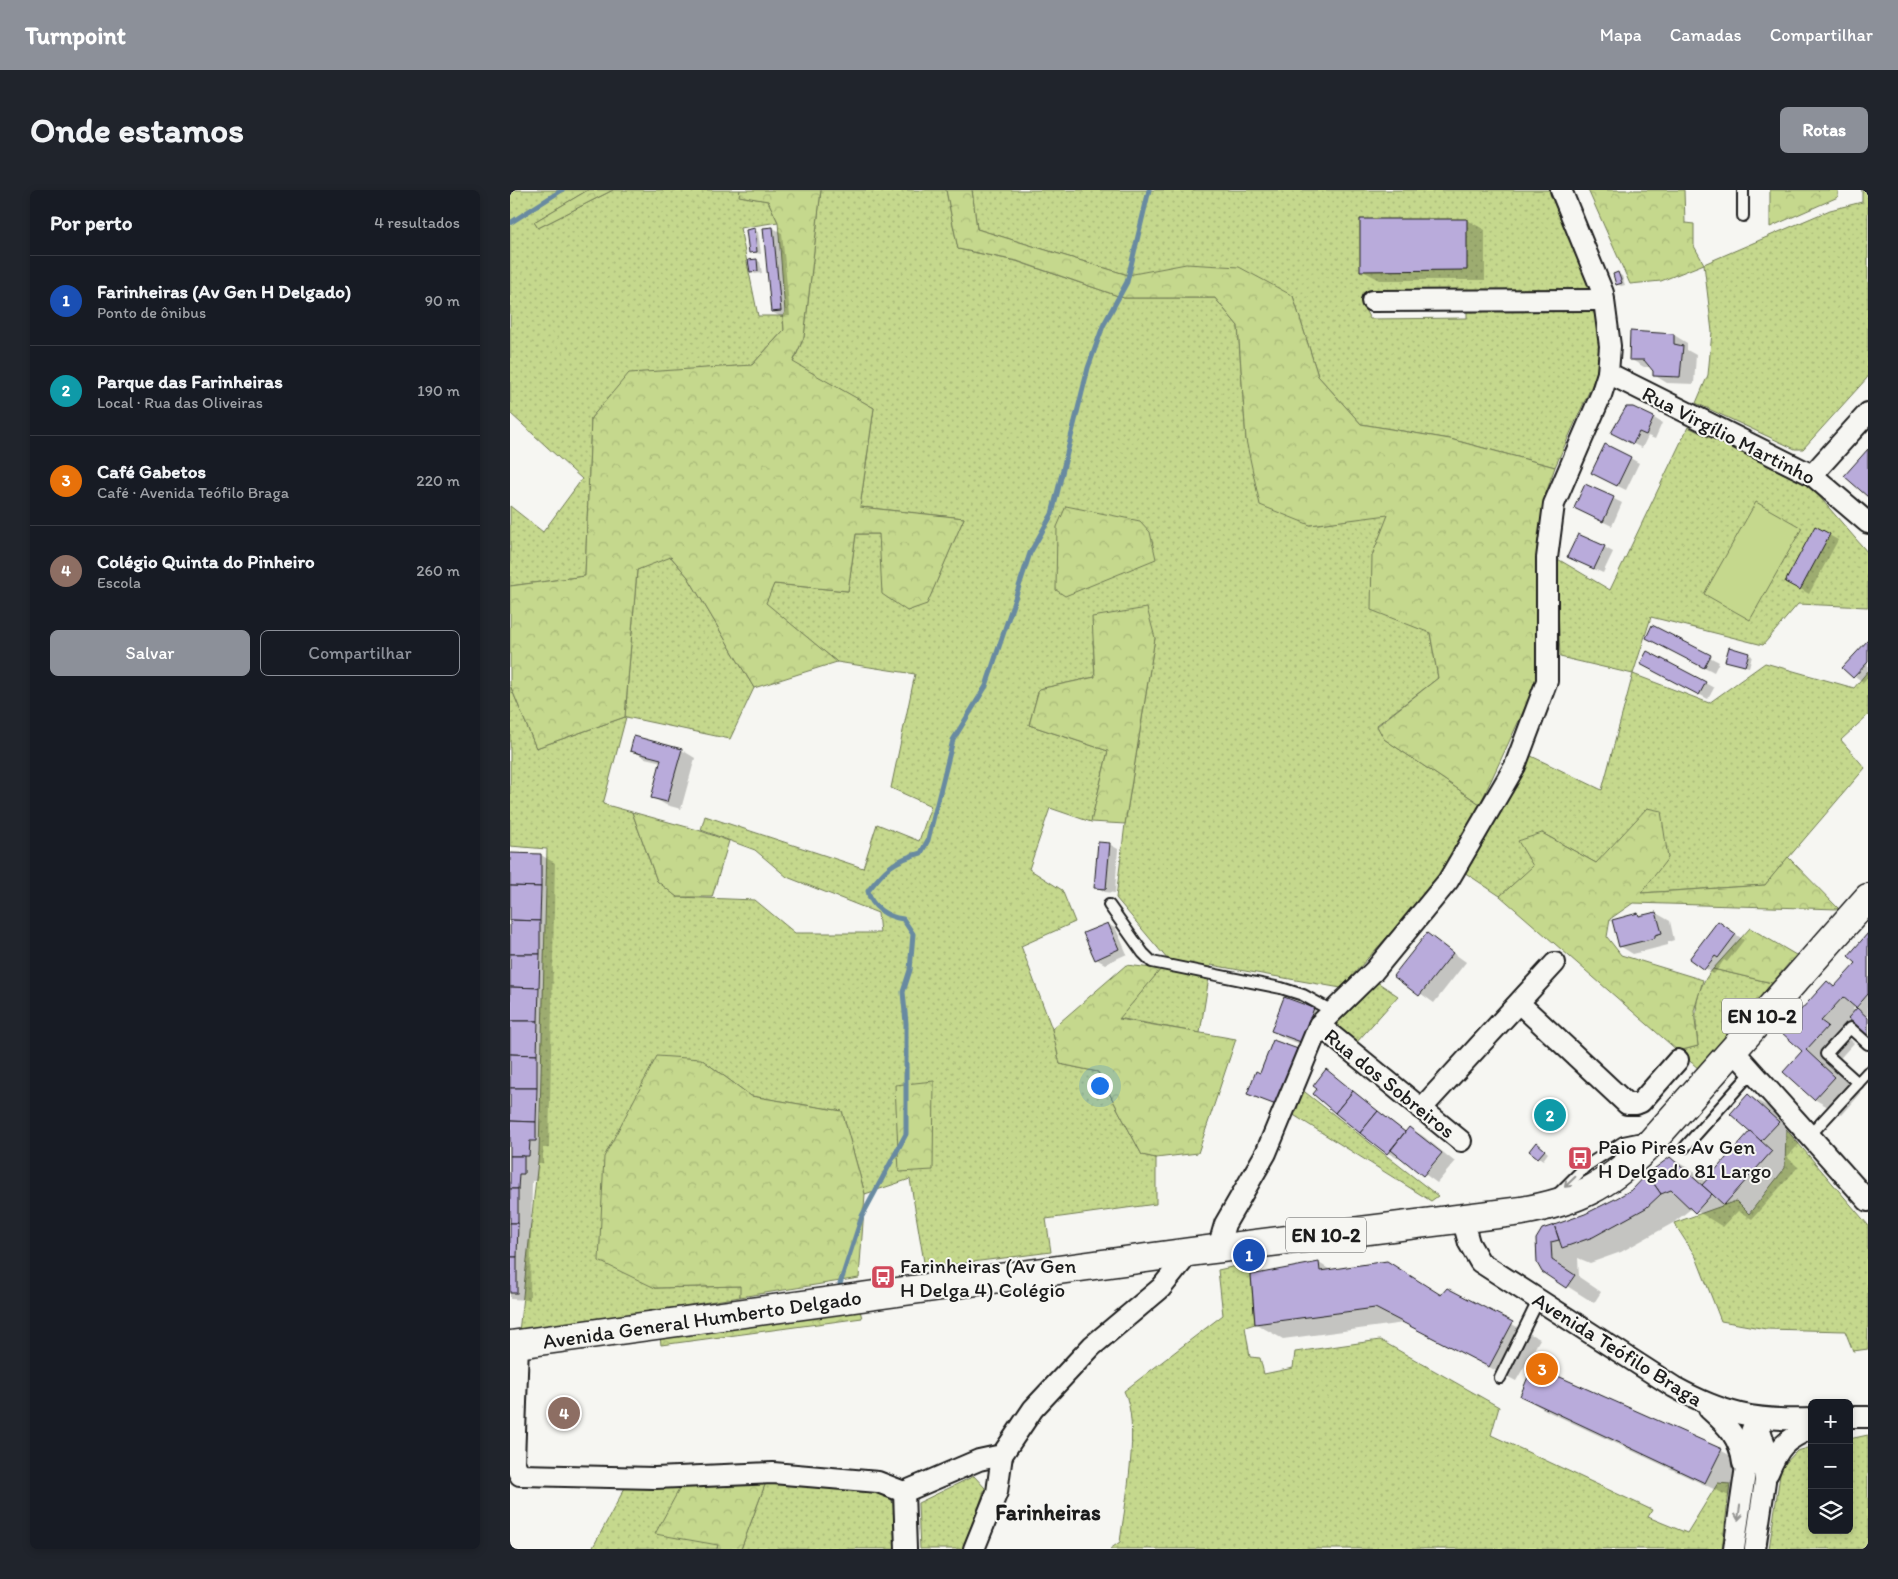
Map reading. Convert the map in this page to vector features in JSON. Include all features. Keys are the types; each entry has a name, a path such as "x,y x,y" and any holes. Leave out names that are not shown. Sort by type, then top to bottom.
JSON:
{"main road":[{"name":"Avenida General Humberto Delgado","path":"514,1345 1218,1248 1560,1204 1590,1192 1619,1174 1658,1135 1732,1049 1868,898"}],"street":[{"path":"1218,1248 1225,1224 1266,1152 1325,1018 1374,970 1448,881 1515,766 1547,681 1547,558 1554,504 1601,395 1608,373 1610,346 1603,293 1561,190"},
{"path":"1372,301 1604,300"},
{"name":"Rua Virgílio Martinho","path":"1608,373 1812,474 1868,523"},
{"path":"1812,474 1868,413"},
{"path":"1421,1109 1555,962"},
{"path":"1519,1003 1627,1104 1631,1105 1641,1102 1678,1060"},
{"name":"Rua dos Sobreiros","path":"1325,1018 1421,1109 1461,1141"},
{"path":"1732,1049 1811,1134 1868,1200"},
{"name":"Avenida Teófilo Braga","path":"1462,1218 1469,1243 1480,1262 1674,1387 1704,1404 1729,1413 1756,1418 1808,1419"},
{"path":"974,1549 998,1492 1002,1454 1033,1410 1092,1346 1161,1288 1190,1252"},
{"path":"514,1345 514,1462 520,1474 654,1478 773,1473 878,1482 904,1492 980,1460 1002,1454"},
{"path":"1704,1404 1736,1436 1742,1451 1745,1478"},
{"path":"1853,1417 1868,1417"},
{"path":"1734,1549 1751,1432 1756,1418"},
{"path":"1755,1549 1765,1482 1765,1446 1756,1418"},
{"path":"1765,1482 1776,1451 1790,1438 1808,1430"},
{"path":"904,1492 906,1549"}],"lane":[{"path":"1743,190 1743,216"},
{"path":"1109,906 1142,953 1152,962 1280,988 1303,995 1325,1018"},
{"path":"1858,1083 1826,1054 1850,1028 1868,1044"},
{"path":"1685,1147 1752,1072"},
{"path":"1811,1134 1868,1072"},
{"path":"1500,1378 1538,1301"}],"green space":[{"path":"510,190 588,190 534,222 538,228 613,190 740,190 740,196 768,201 778,222 740,228 758,316 783,316 784,330 752,365 629,374 591,418 585,576 510,586 510,506 543,532 582,479 510,413"},
{"path":"588,190 613,190 538,228 534,222"},
{"path":"740,190 821,190 804,337 793,362 874,408 860,507 964,518 927,604 907,611 882,594 879,534 856,534 848,591 774,584 766,603 837,662 754,688 688,577 671,557 637,570 625,717 536,748 510,685 510,586 585,576 591,418 629,373 752,365 784,330 783,316 785,312 778,222 768,201 739,196"},
{"path":"821,190 946,190 958,249 1016,261 1124,298 1215,298 1238,326 1246,440 1310,525 1389,514 1372,556 1430,633 1438,678 1377,725 1384,739 1480,804 1452,865 1341,988 1211,965 1200,1033 1118,1018 1168,960 1116,898 1125,824 1155,638 1093,641 1095,677 1039,689 1029,725 1108,751 1091,822 1050,808 1029,869 1062,890 1075,922 1021,946 1052,1029 1060,1064 1098,1072 1142,1155 1156,1158 1156,1204 1046,1219 1051,1252 925,1268 910,1179 865,1194 842,1111 751,1096 701,1059 655,1288 741,1286 740,1297 519,1332 539,1152 547,849 510,846 510,685 536,748 625,717 637,570 670,556 688,577 754,688 730,739 626,717 603,804 632,812 657,881 677,897 755,900 795,933 880,933 878,913 787,877 755,850 701,830 705,816 863,868 877,824 919,841 931,806 891,788 915,674 837,662 765,603 774,584 848,591 856,534 879,534 907,611 927,603 964,518 860,507 874,408 793,363 804,337"},
{"path":"946,190 972,190 977,229 1128,275 1186,264 1239,267 1293,296 1318,376 1361,424 1450,439 1555,467 1545,496 1537,547 1538,680 1480,804 1384,739 1377,726 1438,678 1430,633 1371,610 1372,556 1388,515 1310,525 1260,505 1246,440 1238,326 1215,298 1124,298 1017,261 958,249"},
{"path":"972,190 1556,190 1592,284 1591,291 1371,290 1361,302 1370,319 1467,318 1467,306 1590,307 1594,313 1598,330 1599,350 1596,376 1555,467 1450,439 1361,424 1318,376 1293,296 1128,275 977,229"},
{"path":"1588,190 1684,190 1685,223 1694,224 1694,246 1704,264 1661,281 1630,284"},
{"path":"1770,190 1838,190 1838,197 1770,227"},
{"path":"1862,190 1868,190 1868,377 1803,449 1795,449 1696,403 1708,375 1712,332 1704,264 1830,210 1862,202"},
{"path":"1688,427 1810,486 1868,553 1868,607 1798,604 1763,645 1651,617 1633,674 1560,657 1556,558 1610,590"},
{"path":"1756,502 1802,528 1750,620 1704,594"},
{"path":"1066,506 1140,521 1150,532 1156,559 1065,596 1056,590 1057,527"},
{"path":"1147,608 1155,638 1125,824 1091,822 1108,751 1029,725 1039,689 1095,677 1092,617"},
{"path":"1765,663 1854,688 1868,671 1868,715 1841,740 1865,768 1765,885 1641,893 1596,863 1542,833 1534,866 1500,896 1464,872 1529,755 1602,790 1633,674 1709,703"},
{"path":"1647,808 1661,811 1668,858 1641,893 1765,885 1788,857 1839,909 1633,903 1610,919 1607,937 1621,955 1703,980 1694,1011 1698,1046 1678,1051 1500,896 1533,866 1518,841 1542,833 1596,863"},
{"path":"632,812 698,830 729,841 712,897 677,897 657,881"},
{"path":"1750,928 1796,955 1772,983 1713,969"},
{"path":"1126,965 1161,969 1119,1019 1236,1039 1198,1153 1156,1158 1142,1155 1098,1072 1060,1064 1052,1029"},
{"path":"1713,969 1772,983 1699,1069 1678,1051 1698,1046 1696,1005 1701,987"},
{"path":"1374,980 1398,996 1356,1043 1334,1029 1333,1020"},
{"path":"657,1056 701,1059 751,1096 842,1111 865,1194 859,1278 740,1297 740,1286 655,1288 599,1261 604,1157"},
{"path":"934,1081 933,1170 899,1172 895,1085"},
{"path":"1301,1089 1438,1196 1431,1201 1292,1114"},
{"path":"1786,1129 1868,1225 1868,1349 1853,1351 1845,1331 1766,1329 1721,1321 1696,1257 1674,1223 1736,1201 1749,1214 1785,1168"},
{"path":"1250,1263 1255,1324 1245,1327 1250,1357 1260,1358 1264,1374 1293,1368 1295,1352 1380,1340 1499,1407 1491,1435 1652,1510 1648,1517 1687,1533 1718,1483 1730,1484 1722,1549 1110,1549 1120,1542 1132,1443 1129,1405 1124,1391 1223,1315 1218,1270"},
{"path":"859,1307 862,1318 661,1345 660,1336"},
{"path":"1868,1435 1868,1549 1769,1549 1781,1468 1797,1451 1808,1448 1808,1534 1853,1534 1853,1438"},
{"path":"974,1476 985,1488 965,1549 920,1549 918,1503"},
{"path":"766,1482 886,1492 893,1503 895,1549 741,1549"},
{"path":"766,1482 741,1549 717,1549 718,1545 655,1534 682,1484"},
{"path":"627,1484 682,1484 718,1545 717,1549 592,1549"}],"building":[{"path":"1360,219 1467,219 1467,270 1360,271"},
{"path":"773,227 781,311 771,312 763,228"},
{"path":"755,228 757,252 749,253 746,230"},
{"path":"757,259 758,271 750,272 748,260"},
{"path":"1618,272 1622,283 1616,285 1613,274"},
{"path":"1630,331 1674,334 1674,344 1683,346 1680,377 1653,376 1653,371 1644,360 1629,360"},
{"path":"1626,407 1633,407 1654,417 1646,435 1639,432 1633,444 1611,433"},
{"path":"1605,444 1631,457 1617,486 1591,473"},
{"path":"1868,449 1868,497 1844,476"},
{"path":"1585,484 1614,497 1603,522 1574,508"},
{"path":"1815,526 1830,534 1800,590 1785,582"},
{"path":"1578,534 1605,546 1594,569 1567,557"},
{"path":"1652,625 1711,655 1704,668 1646,638"},
{"path":"1868,640 1868,662 1853,678 1842,668"},
{"path":"1729,647 1749,653 1745,666 1725,661"},
{"path":"1647,651 1706,682 1699,695 1640,664"},
{"path":"634,736 682,749 667,802 651,798 661,759 630,751"},
{"path":"1098,842 1110,843 1106,889 1094,888"},
{"path":"510,853 541,854 541,887 510,886"},
{"path":"510,886 541,887 540,921 510,920"},
{"path":"1656,912 1662,933 1655,935 1655,938 1619,947 1612,920 1638,913 1639,916"},
{"path":"510,920 540,921 540,954 510,954"},
{"path":"1718,921 1736,934 1718,958 1715,956 1704,970 1689,959"},
{"path":"1108,923 1119,949 1095,960 1083,933"},
{"path":"1427,933 1453,953 1419,996 1393,976"},
{"path":"1868,933 1868,994 1856,1008 1843,997 1821,1021 1828,1026 1806,1050 1835,1077 1814,1100 1783,1072 1802,1051 1781,1032 1827,981 1834,987 1856,963 1848,956"},
{"path":"510,954 540,954 539,988 510,987"},
{"path":"510,987 539,988 538,1021 510,1021"},
{"path":"1284,997 1314,1008 1301,1042 1271,1031"},
{"path":"1857,1008 1868,1018 1868,1036 1848,1018"},
{"path":"510,1021 538,1021 537,1055 510,1054"},
{"path":"1273,1040 1298,1049 1276,1105 1247,1094 1256,1071 1260,1073"},
{"path":"510,1054 537,1055 537,1088 510,1088"},
{"path":"1326,1069 1353,1091 1335,1113 1313,1094 1317,1089 1313,1086"},
{"path":"510,1088 537,1088 536,1122 510,1121"},
{"path":"1353,1091 1378,1111 1360,1133 1335,1113"},
{"path":"1748,1094 1779,1122 1761,1141 1730,1114"},
{"path":"1378,1111 1405,1132 1387,1154 1360,1133"},
{"path":"510,1121 536,1122 536,1141 530,1141 529,1156 510,1156"},
{"path":"1409,1127 1442,1153 1423,1176 1391,1150"},
{"path":"1750,1131 1772,1151 1724,1205 1702,1185"},
{"path":"1536,1142 1545,1150 1538,1158 1529,1151"},
{"path":"510,1156 524,1156 524,1174 519,1174 518,1189 510,1189"},
{"path":"1670,1157 1712,1194 1695,1213 1671,1190 1661,1194 1647,1174"},
{"path":"1647,1174 1661,1194 1646,1208 1593,1237 1562,1248 1554,1225 1585,1214 1615,1199 1633,1189"},
{"path":"510,1189 518,1189 518,1223 510,1223"},
{"path":"510,1223 518,1223 517,1257 510,1257"},
{"path":"1554,1225 1559,1240 1551,1242 1552,1260 1575,1275 1566,1288 1542,1272 1537,1263 1536,1239 1542,1229"},
{"path":"510,1257 517,1257 517,1293 510,1293"},
{"path":"1387,1261 1441,1295 1447,1288 1513,1322 1489,1367 1375,1308 1255,1324 1251,1275 1319,1262 1320,1271"},
{"path":"1533,1365 1722,1449 1705,1483 1520,1396"}],"waterway":[{"path":"510,223 562,190"},
{"path":"840,1284 862,1216 906,1134 906,1023 903,992 910,970 913,934 903,919 891,916 876,906 872,902 868,891 891,866 921,853 928,840 953,740 986,686 1030,553 1052,514 1088,368 1103,326 1127,282 1149,190"}],"place":[{"name":"Parque das Farinheiras","path":"1550,1115"},
{"name":"Paio Pires Av Gen H Delgado 81 Largo","path":"1580,1158"},
{"name":"Farinheiras (Av Gen H Delgado)","path":"1249,1255"},
{"name":"Farinheiras (Av Gen H Delga 4) Colégio","path":"883,1277"},
{"name":"Café Gabetos","path":"1542,1369"},
{"name":"Colégio Quinta do Pinheiro","path":"564,1413"}],"district":[{"name":"Farinheiras","path":"1048,1512"}]}
